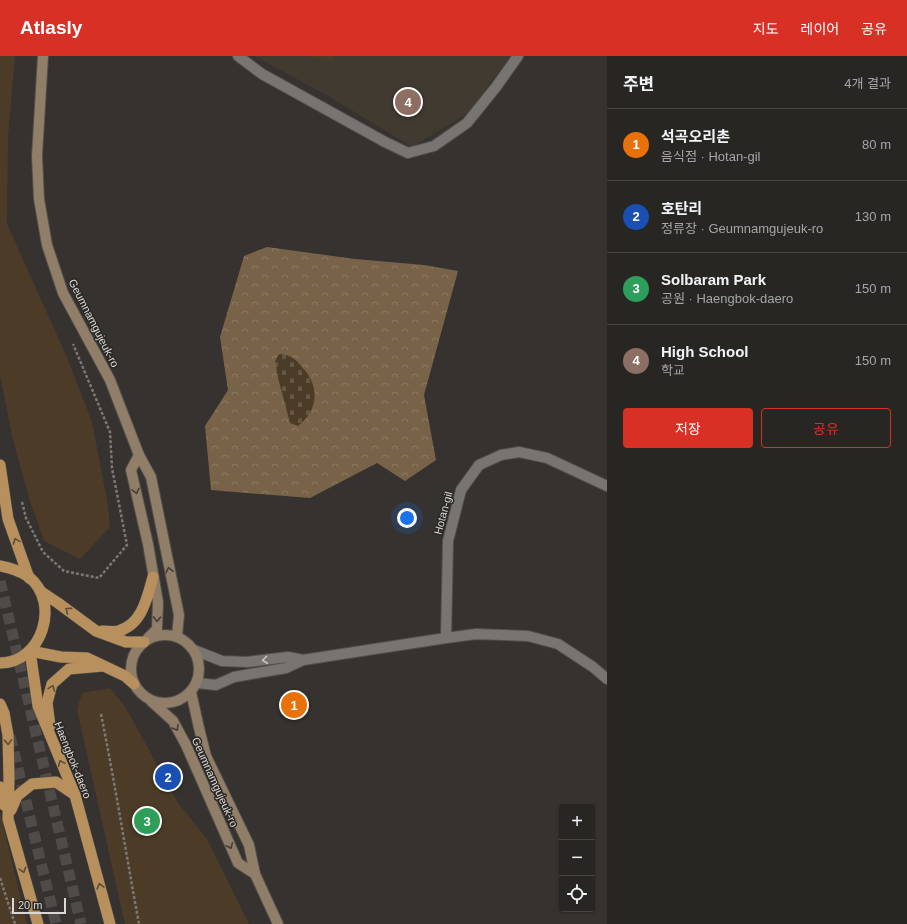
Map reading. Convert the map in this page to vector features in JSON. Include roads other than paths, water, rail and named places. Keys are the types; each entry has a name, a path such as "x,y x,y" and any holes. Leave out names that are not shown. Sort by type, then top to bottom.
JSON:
{"highway":[{"path":"0,465 8,519 29,578"},
{"path":"0,566 15,569 29,578 40,591 96,631 126,642 144,642"},
{"path":"96,631 118,631 132,624 145,607 153,577"},
{"path":"0,663 17,659 30,651 40,638 45,622 45,606 40,591"},
{"path":"30,651 61,657 87,658 125,676 134,684"},
{"name":"Haengbok-daero","path":"30,651 35,675 38,706 75,795 110,924"},
{"path":"51,740 47,703 52,684 69,670 103,666"},
{"path":"0,704 4,713 8,735 8,819"},
{"path":"8,819 17,796 32,784 56,782 75,795"},
{"path":"0,787 38,924"}],"main road":[{"name":"Geumnamgujeuk-ro","path":"43,56 37,156 39,199 47,245 63,293 110,380 139,455 151,476 179,615 177,636"},
{"path":"139,455 131,470 148,544 158,602 157,629 144,642 137,650 132,661 131,673 134,684 140,693 149,700 160,703 171,703 182,699 191,692 197,683 200,672 199,661 194,650 187,642 177,636 165,634 144,642"},
{"name":"Geumnamgujeuk-ro","path":"191,692 198,728 206,756 249,845 255,874 278,924"},
{"name":"Geumnamgujeuk-ro","path":"149,700 172,721 186,745 238,863 255,874"}],"street":[{"path":"238,56 262,74 385,142 408,153 434,146 467,123 496,87 518,56"},
{"name":"Hotan-gil","path":"446,638 448,541 461,490 479,465 501,455 519,452 547,458 607,486"},
{"path":"197,683 216,685 234,677 286,668 303,660 476,634 528,636 558,644 593,667 607,679"},
{"path":"194,650 222,661 247,662 288,657 303,660"}],"tunnel":[{"path":"0,581 81,924"},
{"path":"10,736 56,924"}],"place":[{"name":"High School","path":"408,102"},
{"name":"석곡오리촌","path":"294,705"},
{"name":"호탄리","path":"168,777"},
{"name":"Solbaram Park","path":"147,821"}]}
